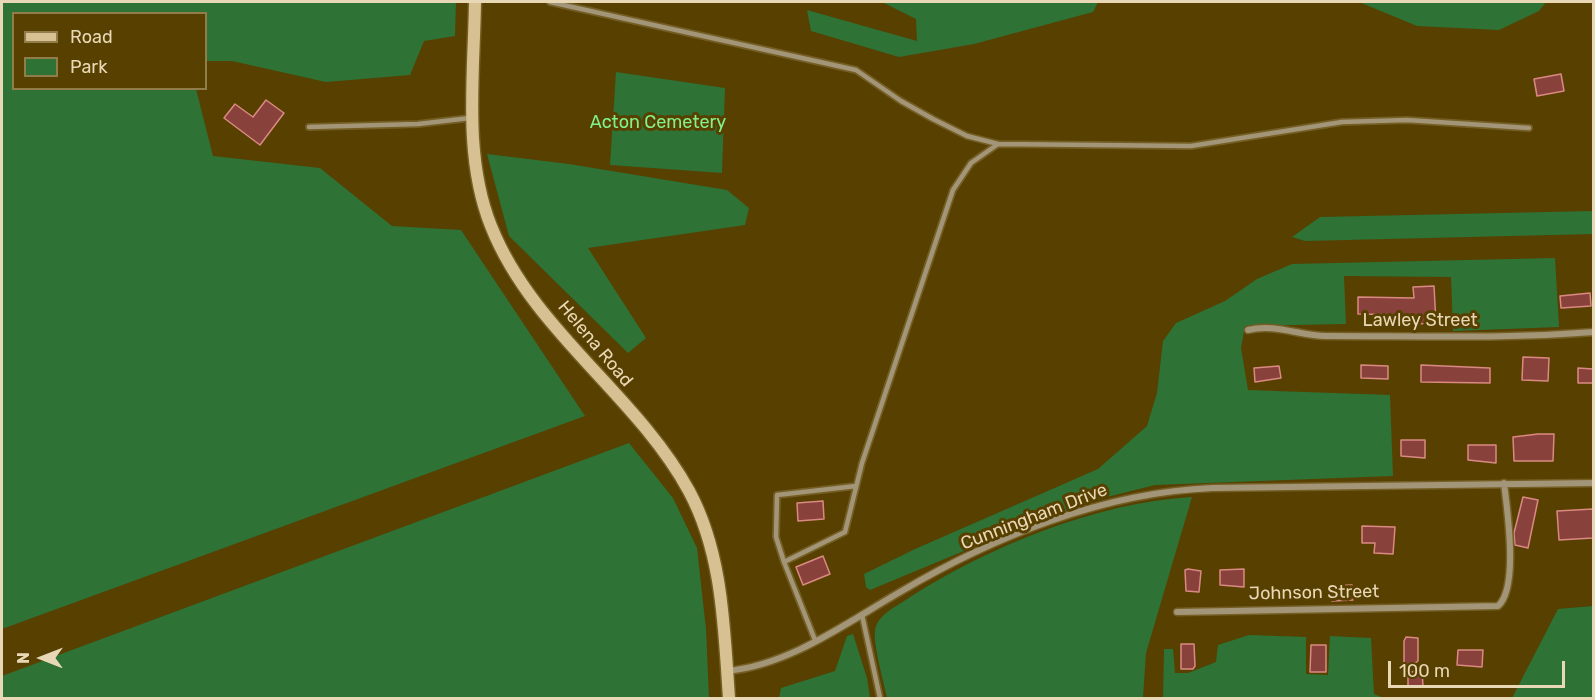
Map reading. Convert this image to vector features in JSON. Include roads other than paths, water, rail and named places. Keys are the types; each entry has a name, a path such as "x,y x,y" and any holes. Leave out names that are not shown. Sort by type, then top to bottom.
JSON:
{"main road":[{"name":"Helena Road","path":"475,2 473,117 478,182 484,206 502,252 535,300 668,458 698,510 719,580 729,699"}],"street":[{"name":"Lawley Street","path":"1248,330 1267,327 1322,336 1412,337 1593,332"},
{"name":"Johnson Street","path":"1177,612 1498,606 1507,597 1509,549 1504,483"},
{"name":"Cunningham Drive","path":"727,671 773,662 955,563 1010,538 1124,499 1191,489 1593,483"}],"lane":[{"path":"550,2 856,70 901,101 933,119 967,136 998,144 1191,146 1342,122 1407,120 1529,128"},
{"path":"309,127 418,124 473,117"},
{"path":"784,562 845,532 856,486 953,190 971,163 998,144"},
{"path":"815,640 776,537 777,495 856,486"},
{"path":"862,615 880,699"}],"park label":[{"name":"Acton Cemetery","path":"658,123"}]}
